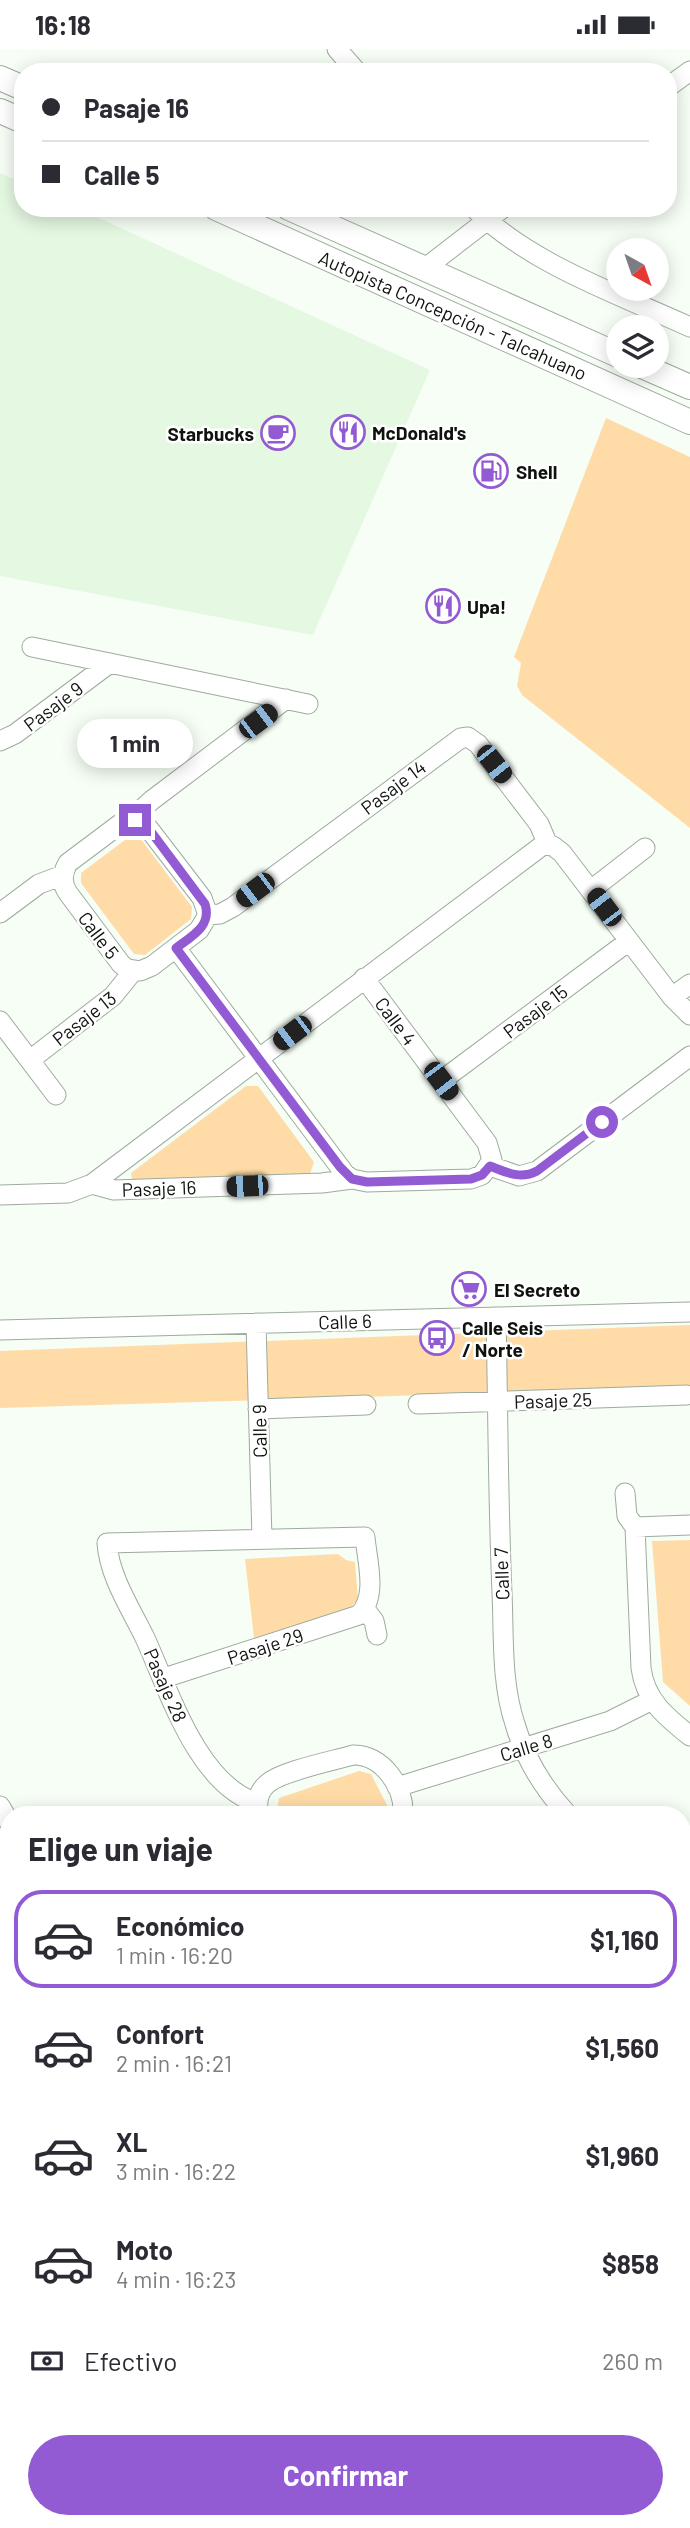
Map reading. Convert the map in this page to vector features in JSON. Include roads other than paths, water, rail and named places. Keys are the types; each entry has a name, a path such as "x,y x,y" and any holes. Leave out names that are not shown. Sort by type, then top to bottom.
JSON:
{"main road":[{"name":"Autopista Concepción - Talcahuano","path":"236,217 690,422"},
{"name":"Autopista Concepción - Talcahuano","path":"309,217 606,350"},
{"path":"669,378 690,387"}],"street":[{"path":"337,49 349,63"},
{"path":"424,269 477,217"},
{"path":"484,217 517,245 538,257 690,327"},
{"path":"32,647 107,666 283,702 308,704"},
{"name":"Pasaje 9","path":"0,741 15,734 107,666"},
{"path":"0,913 39,884 63,875 68,863 120,824 135,820 152,800 283,702"},
{"name":"Pasaje 14","path":"208,915 233,907 461,738 468,737 478,744 539,824 548,845"},
{"path":"135,820 149,829 202,898 208,915"},
{"path":"548,845 558,849 672,997 690,1015"},
{"name":"Calle 4","path":"0,1195 68,1192 92,1184 534,849 548,845"},
{"path":"591,890 645,848"},
{"name":"Calle 5","path":"63,875 65,888 92,926 121,964 134,970 146,969 176,948 203,926 208,915"},
{"name":"Pasaje 15","path":"441,1081 629,941"},
{"path":"176,948 340,1167 352,1179 367,1182 471,1179 482,1175 490,1166 519,1176 537,1171 690,1056"},
{"name":"Pasaje 13","path":"30,1060 113,996 134,970"},
{"name":"Calle 4","path":"364,978 490,1148 490,1166"},
{"path":"672,997 690,984"},
{"path":"0,1021 56,1095"},
{"name":"Pasaje 16","path":"92,1184 114,1190 322,1183 352,1179"},
{"name":"Calle 6","path":"0,1330 690,1312"},
{"name":"Calle 7","path":"496,1317 506,1683 509,1705 523,1747 544,1787 560,1806"},
{"name":"Calle 9","path":"256,1323 262,1539"},
{"name":"Pasaje 25","path":"418,1404 687,1395"},
{"path":"258,1409 366,1405"},
{"path":"625,1493 627,1516 635,1527 644,1685 666,1717 690,1736"},
{"path":"635,1527 690,1525"},
{"path":"262,1539 365,1537 370,1596 365,1609 374,1621 377,1635"},
{"name":"Pasaje 28","path":"254,1806 231,1790 209,1764 181,1721 170,1701 164,1678 111,1567 107,1543 262,1539"},
{"name":"Pasaje 29","path":"164,1678 352,1618 365,1609"},
{"name":"Calle 8","path":"397,1787 621,1717 652,1700"},
{"path":"259,1806 264,1787 275,1778 354,1755 378,1761 397,1787 402,1806"}],"place":[{"name":"McDonald's","path":"348,432"},
{"name":"Starbucks","path":"278,433"},
{"name":"Shell","path":"491,471"},
{"name":"Upa!","path":"443,606"},
{"name":"El Secreto","path":"469,1289"},
{"name":"Calle Seis / Norte","path":"437,1338"}]}
